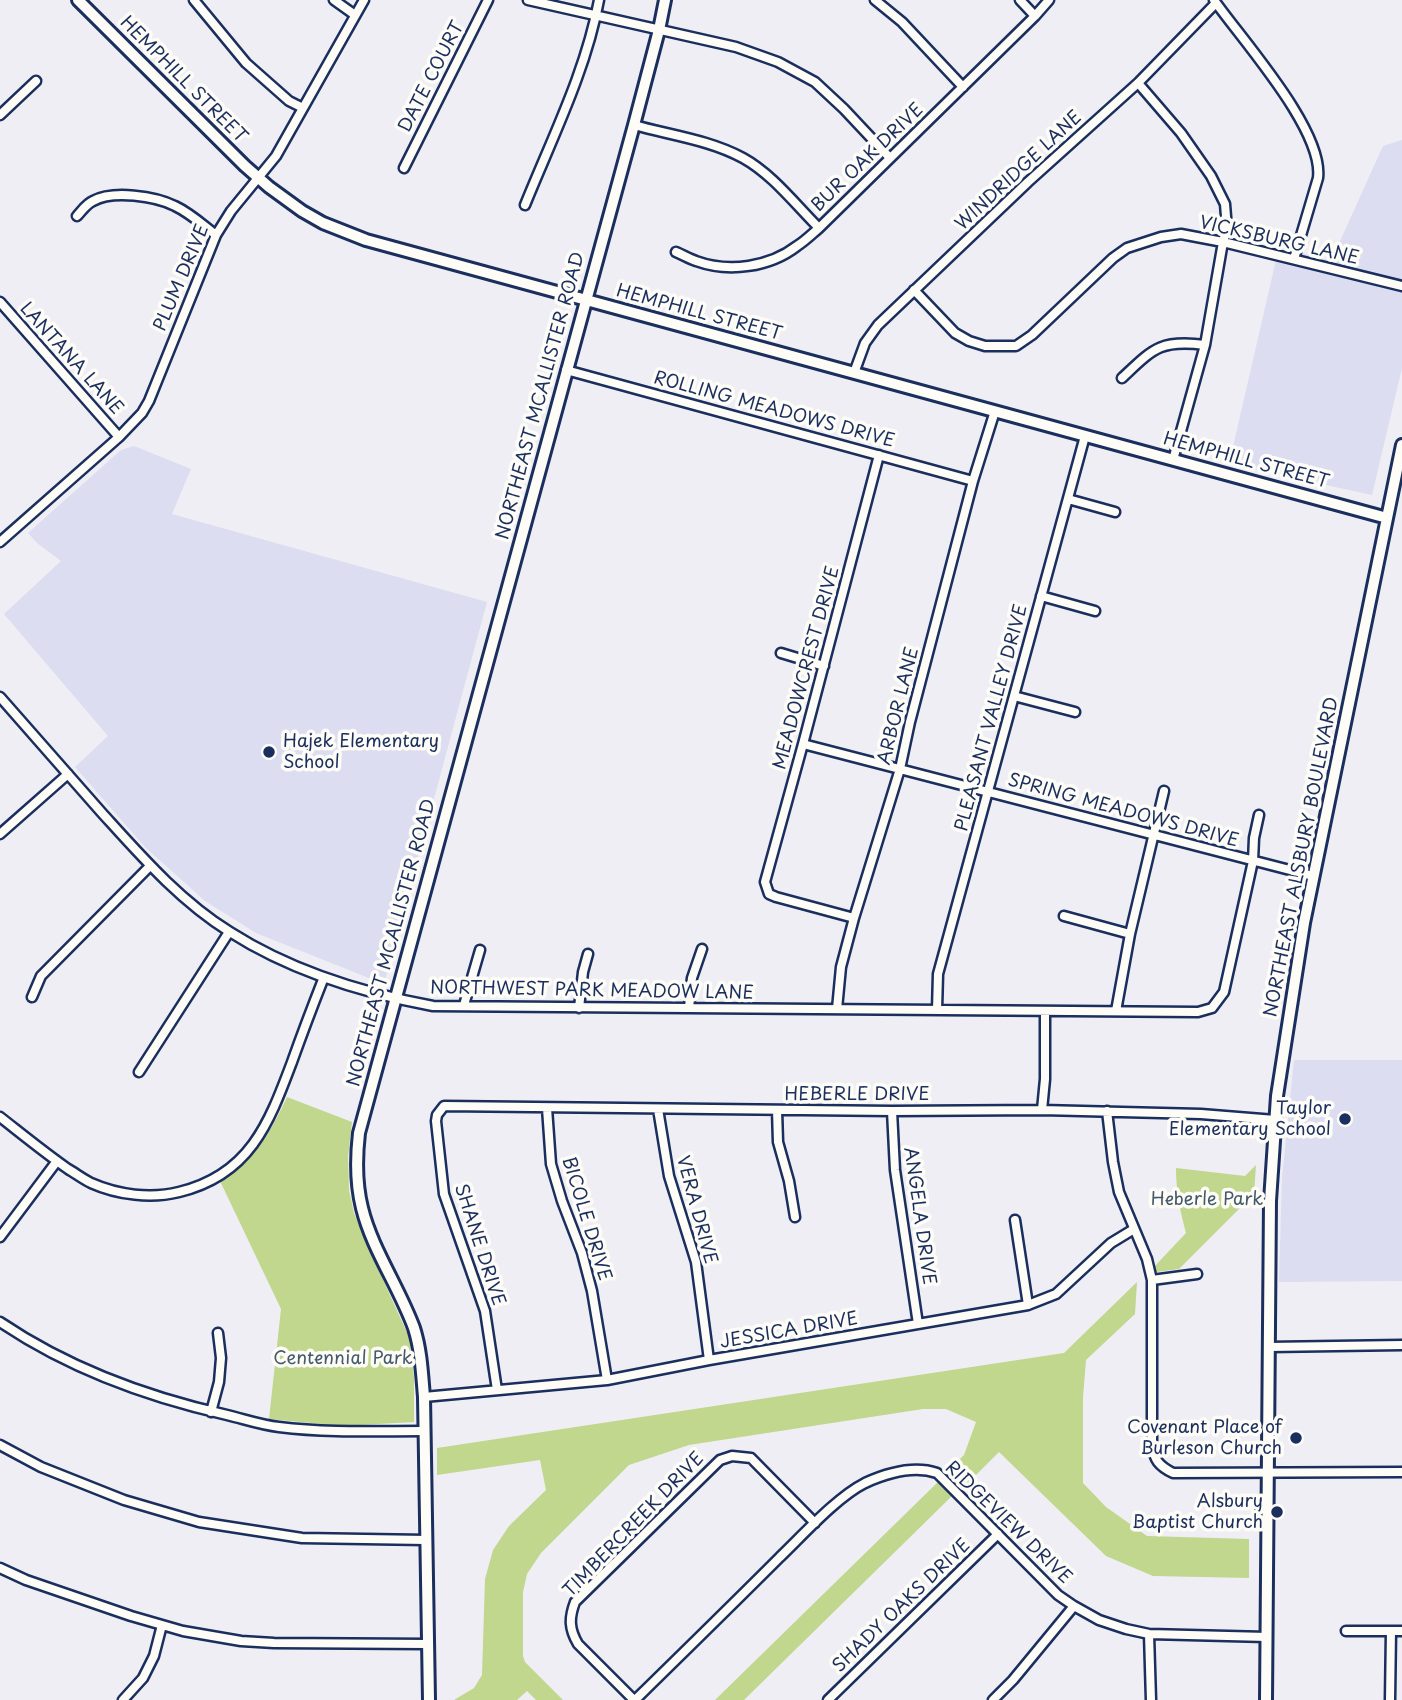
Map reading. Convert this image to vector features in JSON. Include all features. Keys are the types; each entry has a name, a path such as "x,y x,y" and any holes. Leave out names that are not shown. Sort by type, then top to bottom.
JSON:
{"street":[{"name":"HEMPHILL STREET","path":"78,0 258,178 302,211 346,233 1387,518"},
{"path":"194,0 246,63 289,101 303,108"},
{"path":"334,0 355,15"},
{"name":"PLUM DRIVE","path":"0,542 134,423 149,401 216,235 231,211 276,156 364,0"},
{"name":"DATE COURT","path":"404,168 488,0"},
{"path":"528,0 736,47 778,62 816,82 890,158"},
{"path":"525,205 578,78 599,0"},
{"name":"NORTHEAST MCALLISTER ROAD","path":"429,1700 421,1358 415,1330 362,1208 356,1158 359,1133 634,125 665,0"},
{"path":"875,0 902,22 963,87"},
{"path":"1020,0 1035,16"},
{"name":"BUR OAK DRIVE","path":"676,252 697,262 724,267 770,261 796,248 1049,0"},
{"path":"1215,1 1279,87 1312,140 1320,168 1294,259"},
{"name":"WINDRIDGE LANE","path":"854,373 865,343 878,325 1028,182 1138,83 1215,1"},
{"path":"0,115 36,81"},
{"path":"1138,83 1181,133 1211,176 1225,204 1227,229 1205,345 1173,460"},
{"path":"634,125 715,146 744,159 767,176 819,228"},
{"path":"77,216 85,206 98,199 124,195 159,200 175,206 216,235"},
{"name":"VICKSBURG LANE","path":"914,290 956,332 969,341 985,346 1016,346 1032,335 1113,258 1128,248 1161,237 1181,234 1223,242 1402,286"},
{"name":"LANTANA LANE","path":"0,302 119,437"},
{"path":"1122,378 1154,349 1183,342 1205,345"},
{"name":"ROLLING MEADOWS DRIVE","path":"566,370 973,481"},
{"name":"ARBOR LANE","path":"837,1009 841,967 900,769 973,481 995,411"},
{"name":"PLEASANT VALLEY DRIVE","path":"937,1010 938,974 1086,436"},
{"name":"NORTHEAST ALSBURY BOULEVARD","path":"1266,1700 1270,1201 1275,1120 1304,923 1402,445"},
{"name":"MEADOWCREST DRIVE","path":"854,918 776,897 769,894 765,882 879,455"},
{"path":"1068,499 1115,513"},
{"path":"1041,596 1095,611"},
{"path":"781,653 824,666"},
{"path":"1014,696 1075,712"},
{"name":"NORTHWEST PARK MEADOW LANE","path":"0,697 150,866 229,932 293,965 324,977 395,999 433,1006 1198,1012 1212,1008 1224,992 1253,861"},
{"name":"SPRING MEADOWS DRIVE","path":"803,744 1313,876"},
{"path":"0,834 68,775"},
{"path":"1116,1011 1129,934 1164,791"},
{"path":"1253,861 1259,815"},
{"path":"32,997 41,976 150,866"},
{"path":"1064,916 1129,934"},
{"path":"139,1072 229,932"},
{"path":"689,1008 692,978 702,948"},
{"path":"464,1006 480,950"},
{"path":"579,1008 588,954"},
{"path":"0,1117 89,1182 114,1191 142,1196 167,1195 193,1189 220,1175 245,1155 261,1134 274,1110 324,977"},
{"path":"1042,1110 1045,1011"},
{"name":"HEBERLE DRIVE","path":"440,1110 450,1105 892,1111 1042,1110 1202,1114 1275,1120"},
{"name":"BICOLE DRIVE","path":"547,1108 551,1164 582,1253 592,1291 607,1380"},
{"name":"VERA DRIVE","path":"658,1109 669,1176 696,1262 709,1360"},
{"name":"SHANE DRIVE","path":"440,1110 436,1121 444,1194 485,1311 497,1390"},
{"path":"777,1110 778,1142 789,1181 795,1217"},
{"name":"ANGELA DRIVE","path":"892,1111 895,1170 918,1324"},
{"path":"1107,1111 1119,1192 1147,1259 1152,1280 1152,1445 1156,1461 1173,1473 1402,1472"},
{"path":"0,1237 57,1161"},
{"path":"1016,1220 1028,1305"},
{"name":"JESSICA DRIVE","path":"424,1397 607,1380 1028,1305 1056,1294 1111,1243 1134,1229"},
{"path":"1152,1280 1197,1274"},
{"path":"0,1322 25,1339 85,1369 149,1394 211,1412 276,1427 337,1432 423,1431"},
{"path":"211,1412 219,1382 221,1358 218,1333"},
{"path":"1269,1347 1402,1345"},
{"path":"0,1446 41,1467 124,1500 199,1522 302,1538 426,1540"},
{"name":"TIMBERCREEK DRIVE","path":"635,1700 578,1644 570,1625 575,1602 720,1460 732,1457 751,1458 815,1523"},
{"name":"RIDGEVIEW DRIVE","path":"635,1700 847,1494 864,1483 906,1469 926,1469 937,1473 1058,1595 1099,1620 1149,1634 1267,1637"},
{"name":"SHADY OAKS DRIVE","path":"828,1700 999,1534"},
{"path":"0,1568 26,1580 183,1631 263,1643 428,1644"},
{"path":"993,1700 1074,1606"},
{"path":"124,1700 143,1678 154,1656 162,1625"},
{"path":"1346,1631 1402,1630"},
{"path":"1390,1700 1391,1631"},
{"path":"1149,1634 1151,1700"}],"shaded area":[{"path":"1402,140 1402,368 1372,495 1229,464 1279,247 1331,261 1383,146"},
{"name":"Hajek Elementary School","path":"134,446 191,469 172,514 487,602 384,984 256,933 205,901 145,847 75,767 108,736 4,614 61,561 28,533 121,450"},
{"name":"Taylor Elementary School","path":"1294,1060 1402,1060 1402,1281 1279,1282 1282,1178"}],"green space":[{"name":"Centennial Park","path":"287,1097 352,1122 348,1157 349,1190 354,1213 409,1337 414,1377 414,1422 342,1426 269,1419 281,1309 220,1181 244,1163 259,1146"},
{"name":"Heberle Park","path":"1256,1165 1254,1194 1179,1269 1156,1272 1153,1268 1186,1233 1176,1168 1245,1176"},
{"path":"1137,1282 1135,1314 1086,1360 1083,1483 1106,1507 1147,1536 1249,1539 1249,1578 1153,1576 1106,1556 999,1452 962,1489 946,1473 964,1455 976,1422 946,1409 923,1409 689,1445 629,1465 541,1553 527,1574 523,1592 523,1656 525,1662 563,1700 536,1700 527,1691 517,1700 454,1700 474,1688 482,1675 485,1579 493,1550 509,1526 546,1490 540,1460 437,1475 437,1448 1064,1353"},
{"path":"939,1481 953,1495 744,1700 715,1700"}],"place":[{"name":"Hajek Elementary School","path":"269,752"},
{"name":"Taylor Elementary School","path":"1345,1119"},
{"name":"Covenant Place of Burleson Church","path":"1296,1438"},
{"name":"Alsbury Baptist Church","path":"1277,1512"}]}
